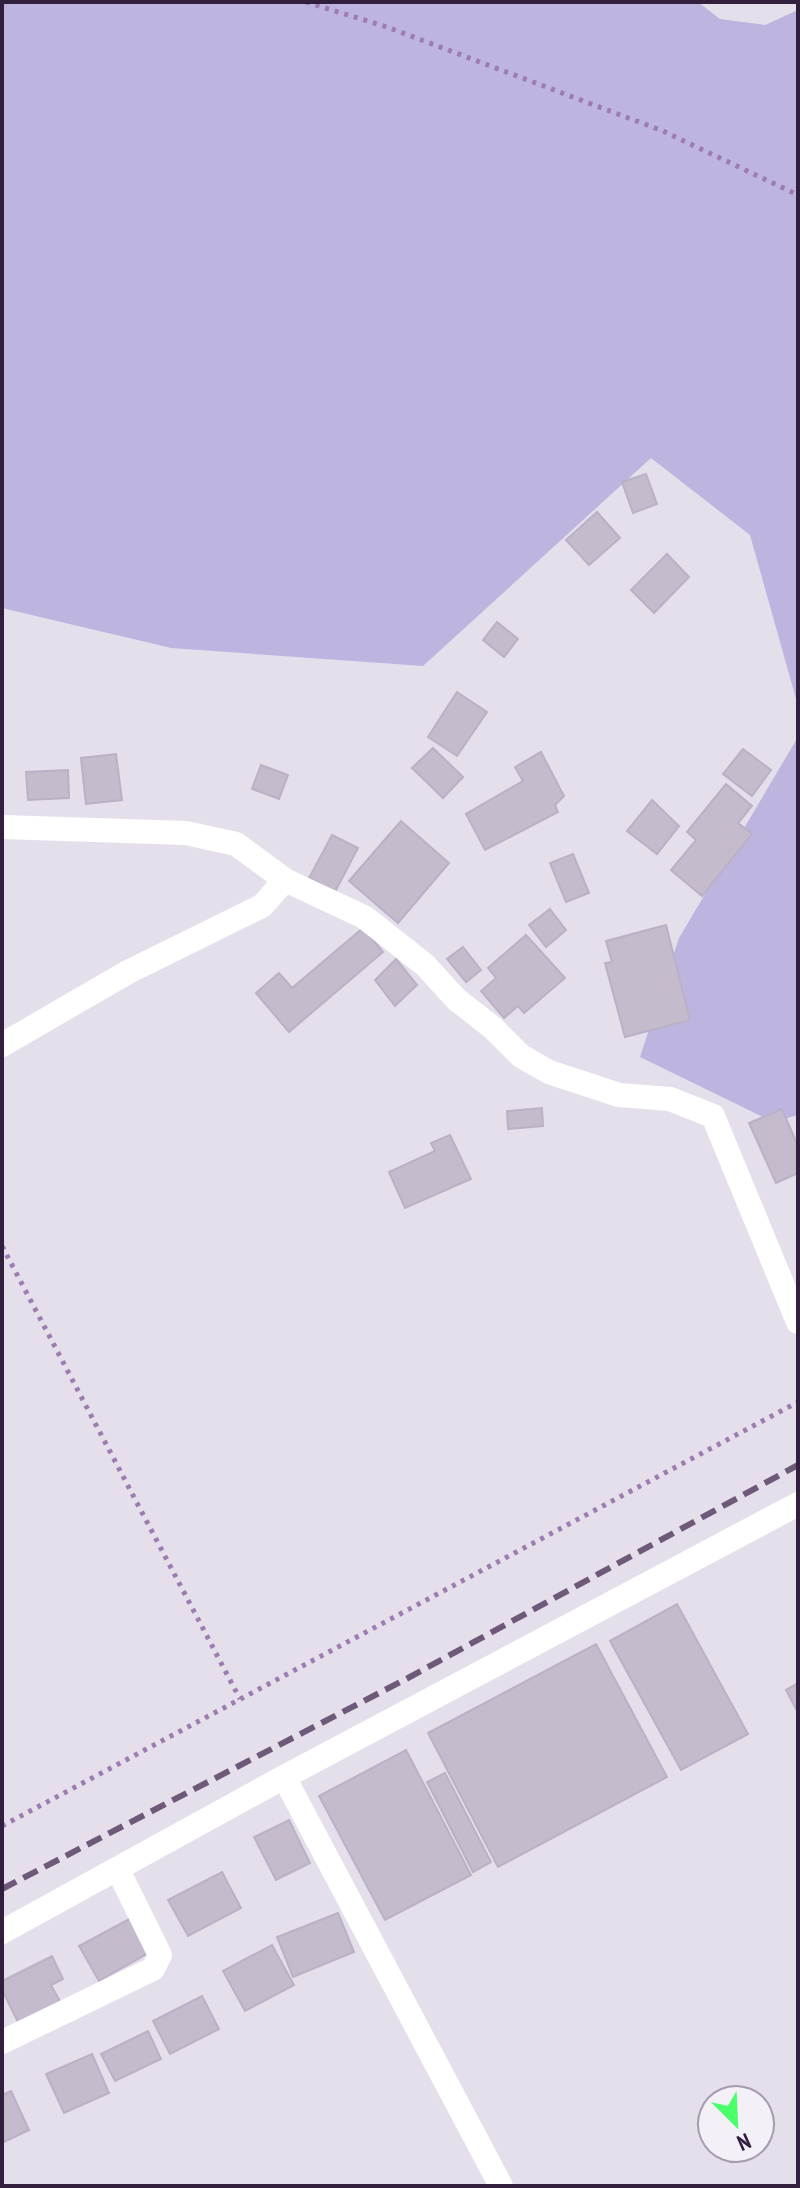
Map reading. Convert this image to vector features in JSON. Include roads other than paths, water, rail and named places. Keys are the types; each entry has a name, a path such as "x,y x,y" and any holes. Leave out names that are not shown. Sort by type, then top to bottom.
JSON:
{"street":[{"path":"2,827 186,833 236,844 285,880 364,917 425,965 456,999 493,1028 521,1056 549,1072 619,1095 670,1099 713,1116 798,1322"},
{"path":"2,1045 128,972 262,906 285,880"},
{"path":"2,1932 284,1777 798,1504"},
{"path":"284,1777 501,2186"},
{"path":"2,2042 153,1969 160,1955 118,1870"}],"railway":[{"path":"2,1889 408,1678 798,1465"}]}
